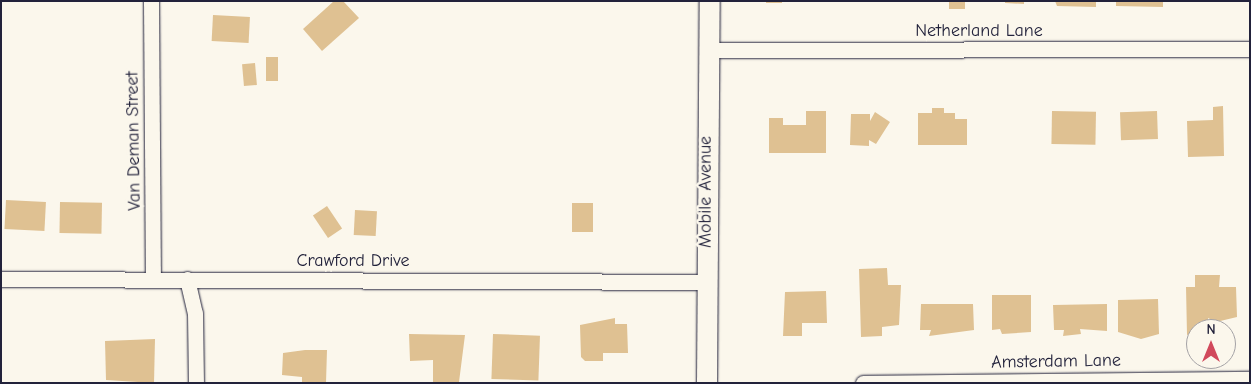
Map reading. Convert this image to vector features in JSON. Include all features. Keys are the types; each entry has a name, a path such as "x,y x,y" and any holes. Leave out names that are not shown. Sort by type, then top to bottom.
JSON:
{"street":[{"name":"Van Deman Street","path":"150,1 152,279"},
{"name":"Mobile Avenue","path":"707,383 705,282 710,1"},
{"name":"Netherland Lane","path":"708,50 1250,49"},
{"name":"Crawford Drive","path":"1,279 705,282"},
{"path":"187,279 195,313 196,383"},
{"name":"Amsterdam Lane","path":"863,383 1250,379"}],"building":[{"path":"334,1 343,1 359,18 322,51 303,29"},
{"path":"766,1 782,1 782,3 766,3"},
{"path":"949,1 965,1 965,9 949,9"},
{"path":"1005,1 1024,1 1024,4 1005,3"},
{"path":"1055,1 1096,1 1096,7 1057,6"},
{"path":"1116,1 1163,1 1163,7 1116,6"},
{"path":"213,15 250,17 249,43 212,41"},
{"path":"266,57 278,57 278,81 266,81"},
{"path":"255,63 257,85 244,86 242,64"},
{"path":"1223,106 1224,156 1188,157 1187,121 1213,120 1213,107"},
{"path":"932,108 944,108 944,113 955,113 955,119 967,119 967,145 918,145 918,113 932,113"},
{"path":"806,111 826,111 826,153 769,153 769,118 783,118 783,125 806,125"},
{"path":"1052,111 1096,112 1095,145 1051,144"},
{"path":"1157,111 1158,139 1121,140 1120,112"},
{"path":"875,112 890,122 876,144 869,140 869,146 850,145 851,114 870,114 870,121"},
{"path":"6,200 46,202 44,231 4,229"},
{"path":"60,202 102,203 101,234 59,233"},
{"path":"572,203 593,203 593,232 572,232"},
{"path":"327,206 342,228 328,238 313,216"},
{"path":"355,210 377,211 376,236 354,235"},
{"path":"887,268 888,285 901,285 899,325 882,327 882,336 861,337 859,269"},
{"path":"1195,275 1220,275 1219,287 1236,287 1237,317 1229,319 1187,319 1186,287 1195,287"},
{"path":"826,291 827,323 802,323 802,336 783,336 785,292"},
{"path":"992,295 1031,295 1031,332 1002,334 1000,329 992,330"},
{"path":"1158,299 1159,334 1141,339 1118,332 1118,300"},
{"path":"921,304 973,304 974,330 929,336 931,330 920,330"},
{"path":"1107,304 1107,331 1080,329 1081,334 1063,336 1064,330 1054,330 1053,305"},
{"path":"615,318 615,324 627,324 628,353 603,353 603,361 585,361 581,357 580,325"},
{"path":"409,334 465,335 459,382 433,382 433,360 410,361"},
{"path":"493,334 540,336 538,381 491,379"},
{"path":"155,339 154,383 106,380 105,341"},
{"path":"327,350 326,383 302,383 302,377 282,375 283,353"}]}
